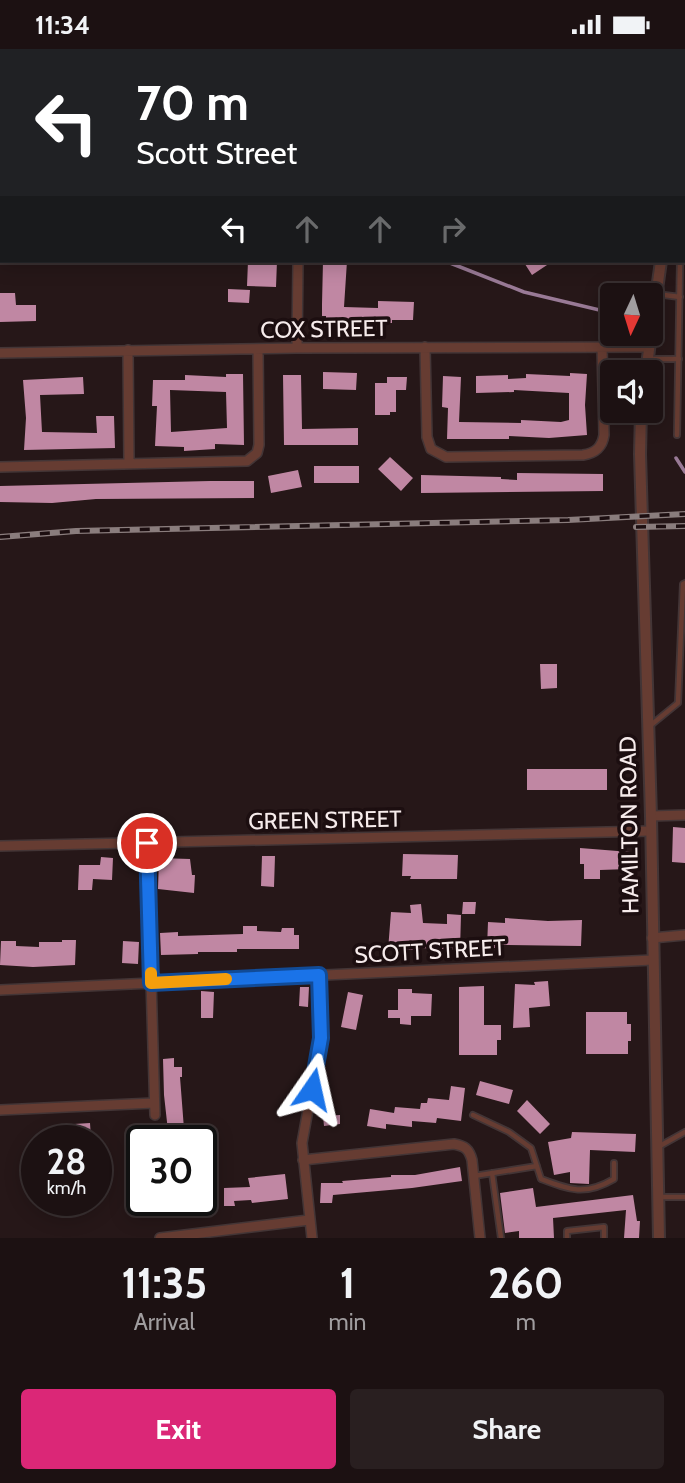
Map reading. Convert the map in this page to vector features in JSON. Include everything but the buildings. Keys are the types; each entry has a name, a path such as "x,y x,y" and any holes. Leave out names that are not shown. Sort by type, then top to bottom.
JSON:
{"street":[{"path":"298,263 298,348"},
{"path":"658,283 661,263"},
{"path":"425,347 427,437 431,449 446,457 583,455 598,449 603,443 604,435 602,347"},
{"name":"COX STREET","path":"0,353 600,347"},
{"path":"647,359 649,347"},
{"path":"0,467 242,462 253,458 259,445 258,349"},
{"path":"128,350 129,464"},
{"name":"HAMILTON ROAD","path":"640,423 659,1238"},
{"path":"651,816 685,815"},
{"name":"GREEN STREET","path":"0,846 651,831"},
{"path":"147,843 155,1115"},
{"path":"652,938 685,935"},
{"name":"SCOTT STREET","path":"0,990 653,960"},
{"path":"312,1238 303,1160 304,1132 321,1038 319,975"},
{"path":"0,1110 154,1103"},
{"path":"303,1160 454,1144 467,1148 474,1176 480,1238"},
{"path":"160,1238 309,1220"}],"lane":[{"path":"677,435 680,263"},
{"path":"663,295 680,297"},
{"path":"647,359 679,359"},
{"path":"648,728 678,703 685,583"},
{"path":"473,1115 509,1132 531,1148 541,1179 573,1191 604,1185 614,1179 614,1163"},
{"path":"657,1147 685,1132"},
{"path":"474,1176 537,1166"},
{"path":"492,1173 501,1238"},
{"path":"658,1197 685,1197"},
{"path":"567,1238 567,1231 604,1227 604,1238"}],"waterway":[{"path":"450,263 524,292 600,310"},
{"path":"676,458 685,472"}],"railway":[{"path":"0,537 76,531 568,520 685,514"},
{"path":"636,527 685,526"}],"slow traffic":[{"path":"151,973 151,983 226,979"}],"route":[{"path":"147,843 151,983 319,975 321,1038 312,1089"}]}
